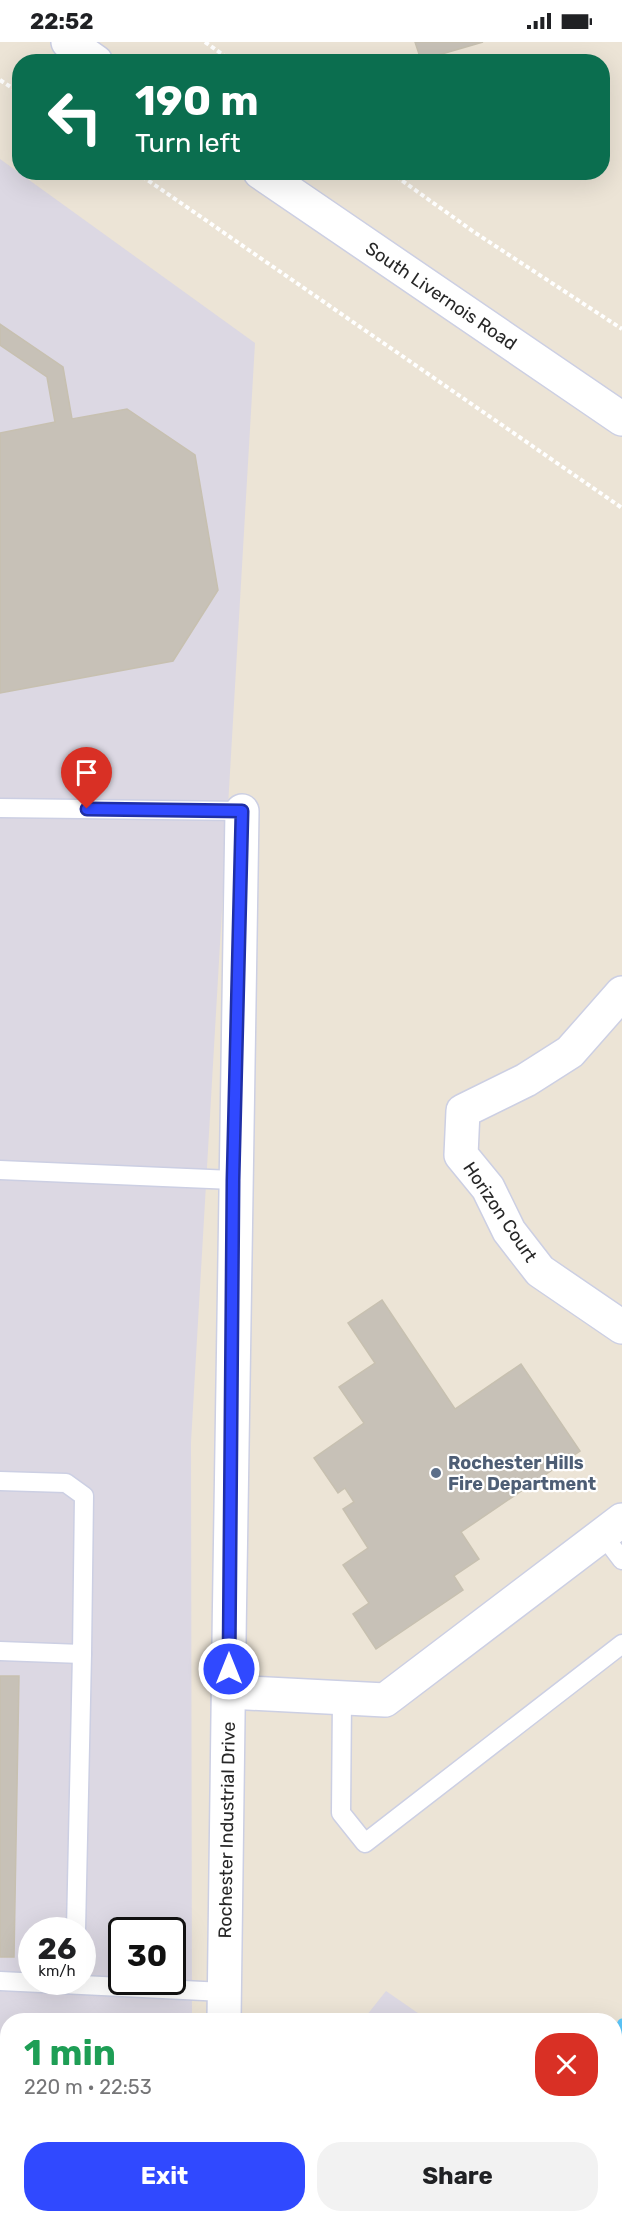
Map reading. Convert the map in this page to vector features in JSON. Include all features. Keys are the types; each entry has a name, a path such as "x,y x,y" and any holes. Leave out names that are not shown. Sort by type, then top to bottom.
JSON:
{"street":[{"path":"68,42 85,54"},
{"name":"South Livernois Road","path":"272,180 622,419"},
{"name":"Rochester Industrial Drive","path":"224,2006 233,1180 242,811"},
{"name":"Horizon Court","path":"622,993 570,1052 526,1080 463,1111 461,1155 488,1188 509,1231 540,1271 622,1327"},
{"path":"229,1692 385,1700 612,1527"}],"lane":[{"path":"0,808 242,811"},
{"path":"0,1170 233,1180"},
{"path":"0,1481 66,1483 84,1496 76,1917"},
{"path":"612,1527 622,1560"},
{"path":"342,1698 341,1813 365,1843 622,1644"},
{"path":"0,1651 82,1654"},
{"path":"0,1981 18,1981"},
{"path":"96,1986 224,2006"}],"path":[{"path":"205,42 222,54"},
{"path":"148,180 622,508"},
{"path":"401,180 474,232 622,329"}],"shaded area":[{"path":"0,159 12,168 12,180 29,180 255,343 191,1442 192,2013 0,2013"},
{"path":"386,1991 418,2013 369,2013"}],"building":[{"path":"415,42 483,42 442,54 419,54"},
{"path":"0,324 63,367 72,419 127,409 195,455 218,590 173,661 0,693 0,433 55,422 47,377 0,345"},
{"name":"Rochester Hills Fire Department","path":"382,1300 455,1409 521,1364 580,1451 461,1532 479,1559 454,1576 463,1590 376,1649 353,1614 369,1603 343,1565 368,1548 343,1509 354,1502 345,1488 338,1493 314,1458 364,1423 339,1387 375,1363 348,1323"},
{"path":"0,1676 19,1676 14,1957 0,1957"}],"place":[{"name":"Rochester Hills Fire Department","path":"436,1473"}],"route":[{"path":"87,809 242,811 233,1180 229,1669"}]}
